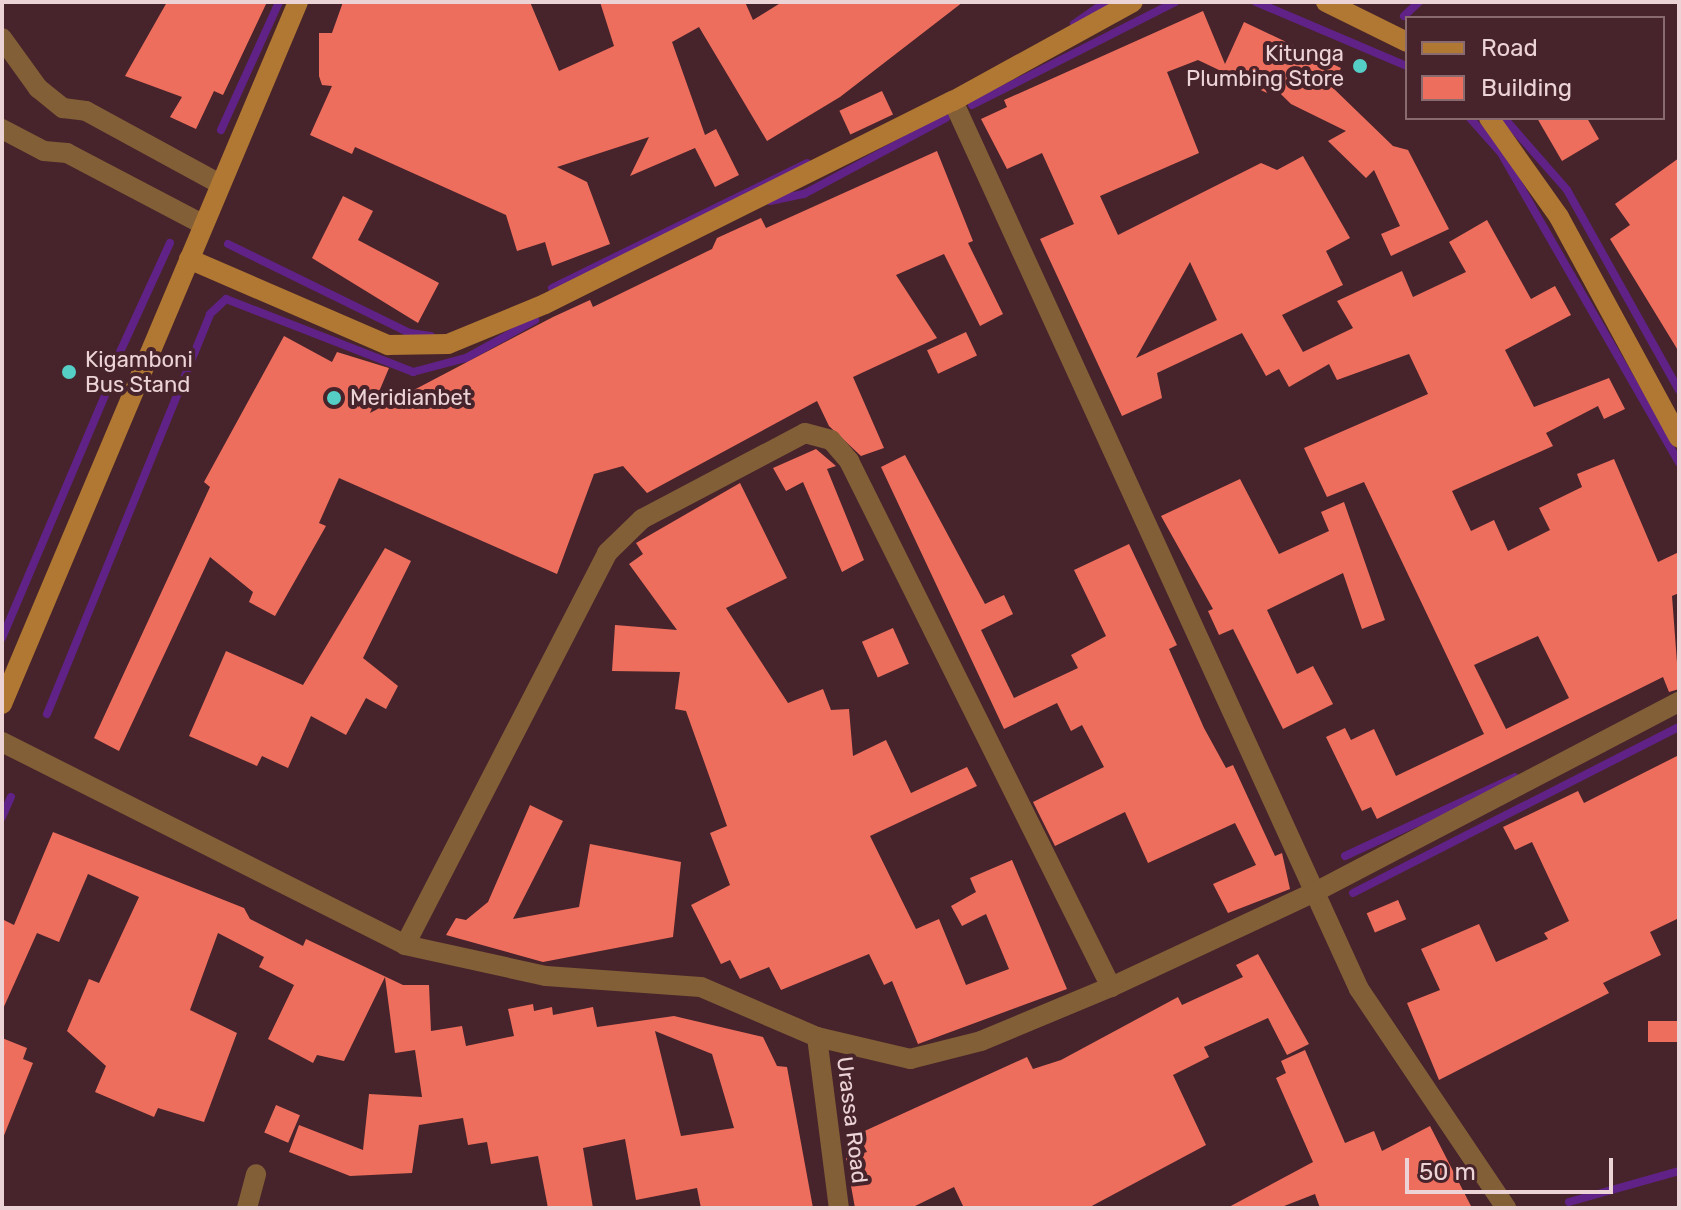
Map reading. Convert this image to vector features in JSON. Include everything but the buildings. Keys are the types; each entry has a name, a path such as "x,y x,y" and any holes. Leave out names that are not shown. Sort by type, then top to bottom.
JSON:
{"main road":[{"path":"2,704 218,183 298,2"},
{"path":"189,259 388,345 448,344 545,304 953,101 1133,2"},
{"path":"1326,2 1405,41"},
{"path":"1490,120 1559,217 1679,438"}],"street":[{"path":"2,38 38,88 63,108 86,111 218,183"},
{"path":"953,101 1319,890 1359,989 1506,1208"},
{"path":"2,129 44,151 67,153 202,224"},
{"path":"405,945 607,553 642,519 805,433 831,440 849,461 1111,987"},
{"path":"2,742 405,945 533,974 701,987 817,1037 910,1059 981,1041 1111,987 1319,890 1679,702"},
{"name":"Urassa Road","path":"817,1037 839,1208"},
{"path":"247,1208 256,1174"}],"waterway":[{"path":"221,130 279,2"},
{"path":"1074,24 1105,2"},
{"path":"972,105 1175,2"},
{"path":"1256,2 1405,65"},
{"path":"1404,16 1419,2"},
{"path":"770,201 804,194 946,118"},
{"path":"1472,120 1501,153 1679,462"},
{"path":"1506,120 1567,190 1679,390"},
{"path":"552,288 807,163"},
{"path":"115,363 170,243"},
{"path":"228,244 410,333 431,336"},
{"path":"47,714 210,314 226,299 413,372 466,358 535,320"},
{"path":"2,638 107,391"},
{"path":"1353,893 1679,727"},
{"path":"1345,856 1515,777"},
{"path":"2,817 11,797"},
{"path":"1569,1202 1679,1171"}],"place":[{"name":"Kitunga Plumbing Store","path":"1360,66"},
{"name":"Kigamboni Bus Stand","path":"69,372"},
{"name":"Meridianbet","path":"334,398"}]}
